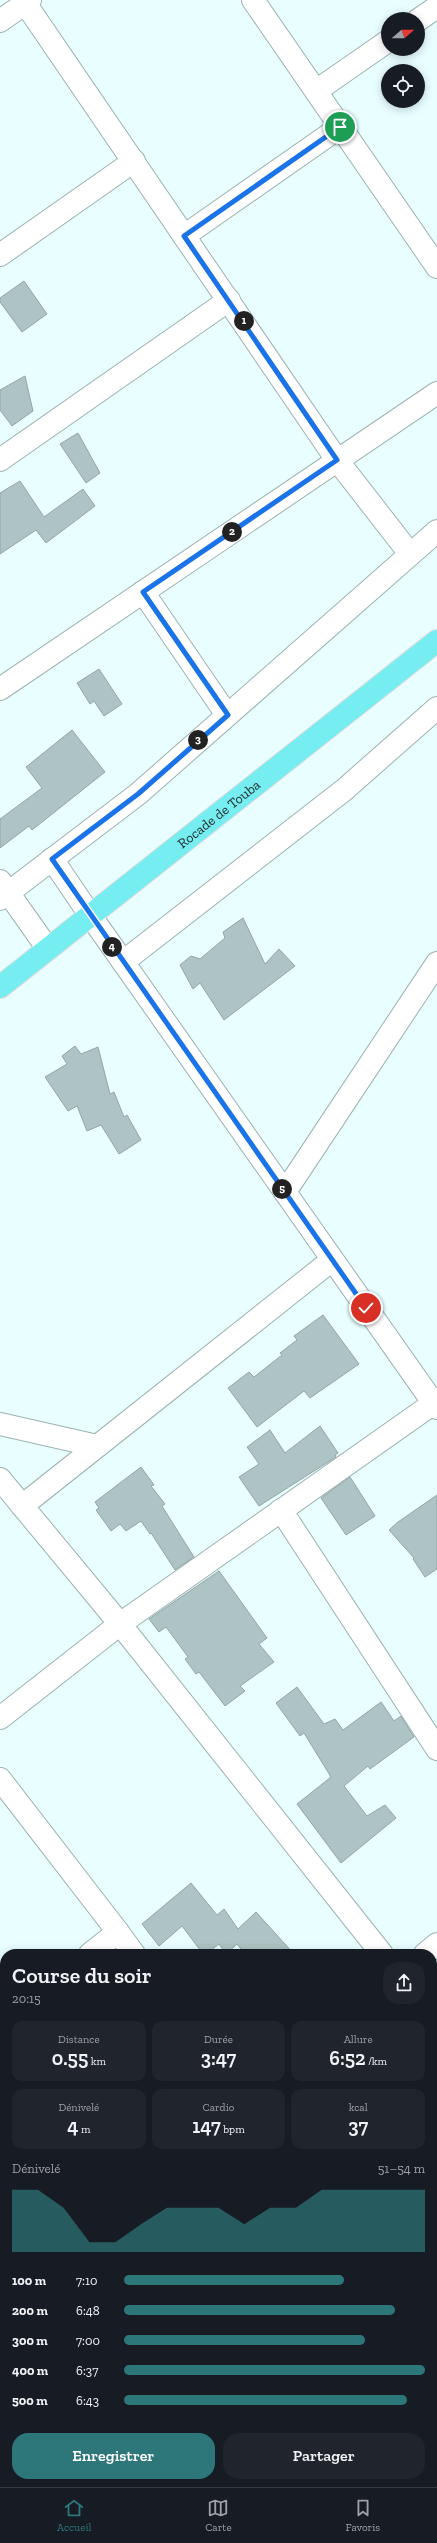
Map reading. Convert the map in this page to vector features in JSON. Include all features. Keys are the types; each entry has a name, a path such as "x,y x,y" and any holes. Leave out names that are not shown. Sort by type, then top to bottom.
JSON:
{"main road":[{"name":"Rocade de Touba","path":"0,986 436,645"}],"street":[{"path":"253,0 437,267"},
{"path":"0,21 26,1 337,460 410,554"},
{"path":"425,15 437,7"},
{"path":"316,91 381,46"},
{"path":"184,236 340,127"},
{"path":"0,255 134,161"},
{"path":"0,460 229,300"},
{"path":"0,689 437,393"},
{"path":"48,949 3,891 52,859 138,794 437,531"},
{"path":"143,592 228,715"},
{"path":"123,962 344,790 437,708"},
{"path":"0,1718 120,1624 436,1403 332,1260 90,916 52,859"},
{"path":"285,1192 437,963"},
{"path":"22,1506 332,1260"},
{"path":"0,1424 97,1446"},
{"path":"3,1487 22,1506 120,1624 378,1949"},
{"path":"281,1510 437,1749"},
{"path":"0,1779 130,1949"},
{"path":"96,1949 118,1932"}],"building":[{"path":"24,281 47,314 22,332 0,302 0,298"},
{"path":"25,376 33,411 12,426 0,410 0,390"},
{"path":"78,433 100,473 86,483 60,444"},
{"path":"20,481 44,517 83,489 95,506 46,543 36,530 0,554 0,493"},
{"path":"99,669 122,704 104,716 94,701 90,704 77,683"},
{"path":"72,730 105,772 32,830 29,826 0,848 0,819 42,788 26,767"},
{"path":"243,918 265,964 279,949 295,966 224,1020 200,983 193,989 180,965 191,956 200,959 225,938 223,932"},
{"path":"75,1046 81,1054 98,1047 110,1094 114,1092 124,1117 127,1115 141,1140 119,1154 101,1125 87,1131 77,1106 68,1111 45,1077 67,1064 62,1056"},
{"path":"323,1315 359,1364 310,1398 304,1391 257,1427 228,1388 249,1372 254,1377 282,1355 280,1353 297,1340 294,1336"},
{"path":"320,1426 338,1453 335,1455 336,1457 259,1506 239,1477 259,1464 247,1447 270,1430 285,1453"},
{"path":"141,1467 154,1485 151,1486 165,1504 162,1506 194,1557 175,1570 151,1533 150,1534 141,1521 126,1531 120,1524 111,1531 96,1510 99,1508 95,1502"},
{"path":"350,1477 375,1516 346,1535 321,1498"},
{"path":"437,1495 437,1569 425,1577 413,1559 414,1558 389,1530"},
{"path":"219,1571 267,1638 259,1644 274,1662 240,1686 245,1691 225,1706 199,1672 196,1674 185,1659 188,1657 166,1627 159,1632 149,1619"},
{"path":"297,1687 324,1724 335,1719 343,1730 381,1702 394,1721 401,1716 414,1737 370,1769 368,1766 344,1786 367,1816 385,1805 396,1818 341,1863 297,1804 331,1777 304,1733 300,1736 276,1703"},
{"path":"191,1883 217,1915 224,1909 238,1929 256,1912 289,1949 241,1949 237,1944 232,1949 222,1949 219,1944 212,1949 199,1949 182,1926 159,1946 142,1924"}],"route":[{"path":"340,127 184,236 337,460 143,592 228,715 138,794 52,859 90,916 366,1308"}]}
